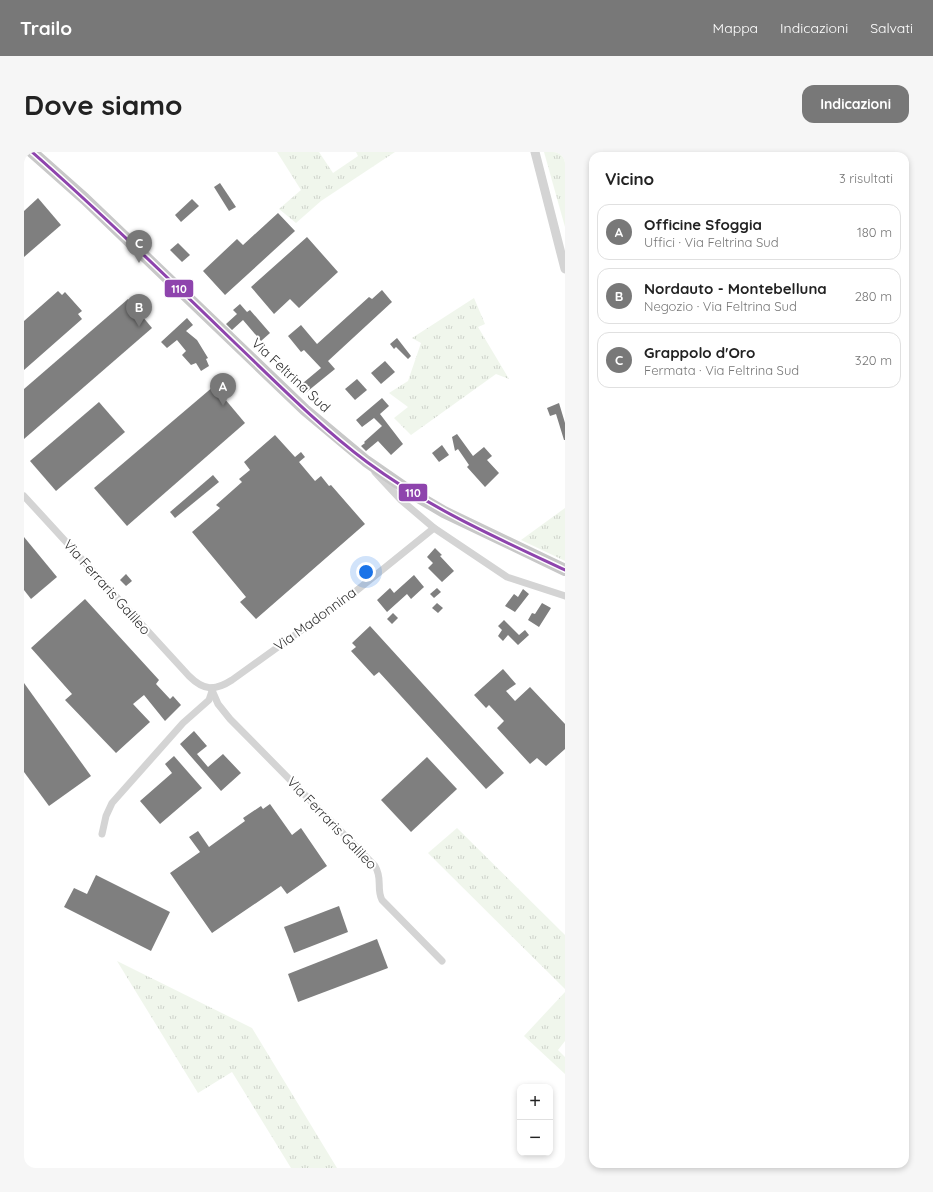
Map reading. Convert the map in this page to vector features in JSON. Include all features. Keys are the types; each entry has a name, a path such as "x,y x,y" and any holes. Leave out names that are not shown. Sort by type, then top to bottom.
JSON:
{"main road":[{"name":"Via Feltrina Sud","path":"32,152 79,194 305,410 366,461 444,512 565,570"}],"street":[{"path":"535,152 565,269"},
{"path":"366,461 392,492 434,528 507,577 565,596"},
{"name":"Via Ferraris Galileo","path":"24,496 189,676 199,684 211,688 218,704 230,719 375,866 380,877 379,892 382,900 442,961"},
{"name":"Via Madonnina","path":"211,688 221,687 232,680 356,591 434,528"},
{"path":"102,834 106,816 112,803 183,723 209,700 211,688"}],"green space":[{"path":"277,152 319,152 333,173 358,156 356,152 395,152 321,201 296,223 279,209 301,190"},
{"path":"544,152 565,152 565,227"},
{"path":"474,298 485,324 478,327 509,379 496,374 411,435 394,418 408,407 389,393 408,381 421,343 412,338"},
{"path":"565,508 565,561 521,540"},
{"path":"457,828 565,935 565,989 428,853"},
{"path":"117,961 252,1028 337,1168 291,1168 232,1072 198,1093"},
{"path":"565,992 565,1041 558,1050 565,1057 565,1074 524,1036"}],"building":[{"path":"220,183 236,207 229,211 214,187"},
{"path":"38,198 61,225 24,257 24,211"},
{"path":"192,199 199,206 181,222 175,215"},
{"path":"278,213 295,231 225,295 203,271 237,239 243,245"},
{"path":"307,237 338,272 299,308 290,299 274,314 251,287"},
{"path":"178,243 190,255 182,262 170,250"},
{"path":"382,290 392,302 328,361 335,369 303,395 298,389 321,368 304,350 301,352 288,336 301,325 317,344 369,297 372,299"},
{"path":"58,291 62,295 65,292 82,311 78,314 82,319 24,370 24,321"},
{"path":"128,299 152,328 24,439 24,389"},
{"path":"240,304 247,312 250,310 270,333 261,341 243,320 232,330 226,324 237,314 233,310"},
{"path":"187,318 193,325 186,331 197,340 208,358 206,359 209,366 201,371 196,363 191,365 182,355 186,351 177,340 167,348 161,342"},
{"path":"397,338 411,356 408,359 396,347 394,349 390,344"},
{"path":"385,361 395,372 381,384 371,373"},
{"path":"357,379 367,390 355,400 345,389"},
{"path":"214,386 245,423 127,526 94,488"},
{"path":"382,398 389,406 380,414 403,444 391,455 378,441 366,451 361,446 382,426 374,418 362,427 356,420"},
{"path":"99,402 125,432 56,491 30,461"},
{"path":"559,403 565,423 565,440 556,414 550,416 547,408"},
{"path":"457,434 473,456 484,447 492,456 487,460 499,473 485,487 467,467 469,465 458,449 455,451 452,437"},
{"path":"275,435 295,457 301,452 305,457 299,462 315,481 321,476 329,486 331,485 365,524 256,619 240,602 246,597 192,532 220,508 216,505 242,482 239,479 250,470 244,462"},
{"path":"442,445 449,455 439,462 432,453"},
{"path":"213,475 219,482 175,518 170,512"},
{"path":"24,537 57,577 31,599 24,590"},
{"path":"435,548 442,555 440,556 454,571 442,582 428,568 433,563 427,557"},
{"path":"126,574 132,581 126,586 120,580"},
{"path":"414,575 424,587 411,599 407,594 387,612 377,600 390,588 394,593"},
{"path":"437,588 441,592 434,598 430,594"},
{"path":"523,589 529,594 515,612 505,606 514,594 518,597"},
{"path":"85,599 159,680 156,684 170,699 173,696 181,705 165,721 144,695 133,704 150,722 116,753 65,700 72,694 31,648"},
{"path":"437,603 443,608 438,613 432,608"},
{"path":"542,603 551,608 539,627 528,620 532,613 535,614"},
{"path":"393,613 398,618 392,624 387,619"},
{"path":"504,620 519,635 525,630 529,635 518,645 508,635 503,641 498,636 502,630 498,626"},
{"path":"370,626 504,773 486,789 379,672 374,676 351,651 356,647 352,643"},
{"path":"503,669 516,684 506,691 515,701 530,687 565,724 565,749 546,766 537,758 530,764 497,728 504,721 489,705 486,708 474,695"},
{"path":"24,683 91,776 49,806 24,772"},
{"path":"194,731 207,746 197,754 208,767 223,754 241,773 221,791 180,744"},
{"path":"174,756 202,788 160,824 140,801 172,773 165,764"},
{"path":"427,757 457,789 411,832 381,800"},
{"path":"270,804 292,835 301,828 327,866 287,894 281,886 212,933 170,873 200,852 189,837 198,831 209,847 245,821 243,818 261,806 263,809"},
{"path":"96,875 170,912 151,951 64,907 74,888 87,894"},
{"path":"339,906 348,932 294,953 284,927"},
{"path":"377,939 388,968 298,1002 288,974"}],"transit line":[{"name":"110","path":"32,152 134,246 299,404 349,448 390,478 438,508 565,570"}],"place":[{"name":"Grappolo d'Oro","path":"139,263"},
{"name":"Nordauto - Montebelluna","path":"139,327"},
{"name":"Officine Sfoggia","path":"223,406"}]}
